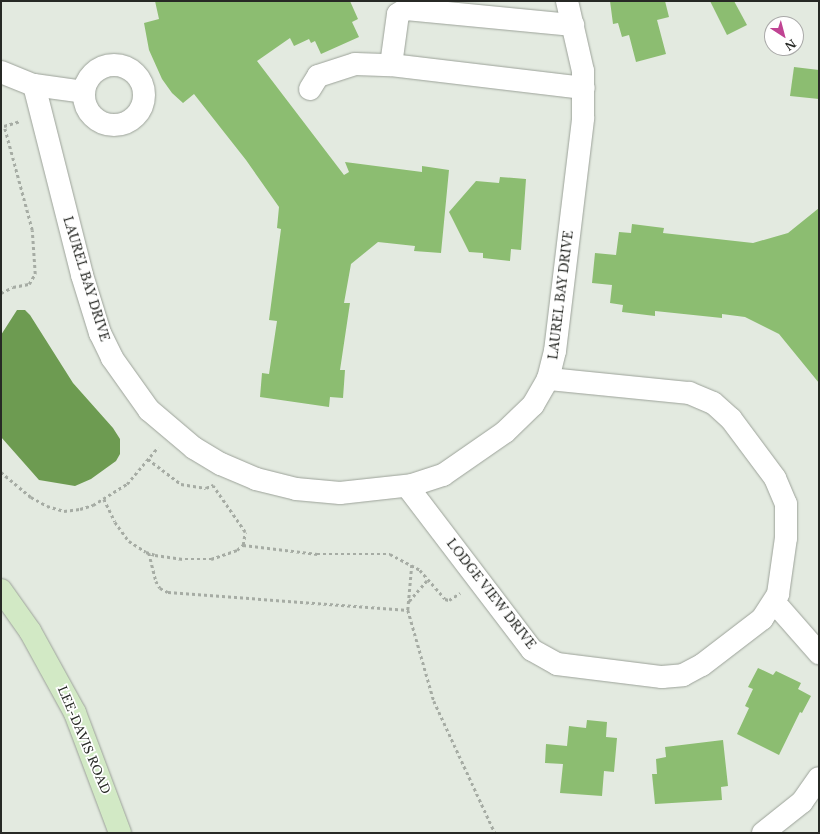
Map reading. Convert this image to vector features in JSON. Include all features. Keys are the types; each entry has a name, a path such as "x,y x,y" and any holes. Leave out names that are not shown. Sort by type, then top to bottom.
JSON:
{"main road":[{"name":"LEE-DAVIS ROAD","path":"1,590 34,637 75,713 120,833"}],"street":[{"name":"LAUREL BAY DRIVE","path":"34,85 42,121 100,333 129,384 149,410 172,431 221,464 256,479 296,489 340,493 408,486 443,474 505,432 533,405 548,379 555,351 583,118 583,71 567,1"},
{"path":"391,65 398,14 406,9 573,25"},
{"path":"310,89 318,76 338,68 355,64 391,65 584,88"},
{"path":"1,72 34,85 84,92"},
{"name":"LODGE VIEW DRIVE","path":"408,486 532,650 547,661 557,664 662,677 683,675 702,665 762,619 775,602 778,594 786,538 787,518 783,494 775,478 723,410 689,393 548,379"},
{"path":"775,602 819,653"},
{"path":"763,833 785,819 802,802 819,778"}],"path":[{"path":"1,293 13,287 29,284 35,274 32,230 4,126 23,120 42,121"},
{"path":"1,472 31,497 64,511 80,510 104,499 127,484 172,431"},
{"path":"148,459 181,484 206,488 213,486 221,478 221,464"},
{"path":"213,486 241,524 245,532 243,545"},
{"path":"104,499 115,522 129,541 149,553 185,559 211,559 226,555 243,545 317,554 382,553 412,565 428,579 440,594 449,600 479,580"},
{"path":"149,553 156,581 160,588 168,592 408,610"},
{"path":"412,565 408,610 434,701 495,833"},
{"path":"408,601 428,579"}],"shaded area":[{"path":"17,310 25,310 30,315 73,383 113,428 120,439 120,454 116,461 91,479 75,486 39,480 1,437 1,335"}],"building":[{"path":"155,1 350,1 358,19 352,22 359,37 321,54 315,41 311,43 309,39 294,46 290,38 257,61 344,175 349,172 345,162 422,172 422,166 449,170 441,253 414,251 415,246 378,242 351,264 344,303 350,303 340,370 345,370 343,398 330,397 329,407 260,397 262,373 269,374 277,321 269,320 281,229 277,228 279,207 246,160 194,94 183,103 172,93 162,79 149,50 144,23 159,19"},
{"path":"610,1 665,1 669,17 657,20 666,54 636,62 629,35 622,37 618,23 613,24"},
{"path":"710,1 734,1 747,25 727,35"},
{"path":"794,67 819,70 819,99 790,96"},
{"path":"500,177 526,179 521,250 511,249 510,261 483,258 483,253 469,252 449,212 476,181 499,183"},
{"path":"819,208 819,383 779,334 745,317 722,314 722,318 655,311 655,316 622,312 623,305 610,303 612,285 592,283 595,253 616,255 619,232 631,233 632,224 664,228 663,233 753,243 788,233"},
{"path":"758,668 773,675 776,671 801,683 798,689 811,696 802,713 800,712 779,755 737,734 749,708 745,706 753,689 748,687"},
{"path":"587,720 607,722 606,737 617,738 614,772 604,771 602,796 560,793 563,764 545,763 546,744 567,746 569,726 586,728"},
{"path":"723,740 728,786 721,787 722,800 655,804 652,774 657,774 656,759 666,757 665,747"}]}
